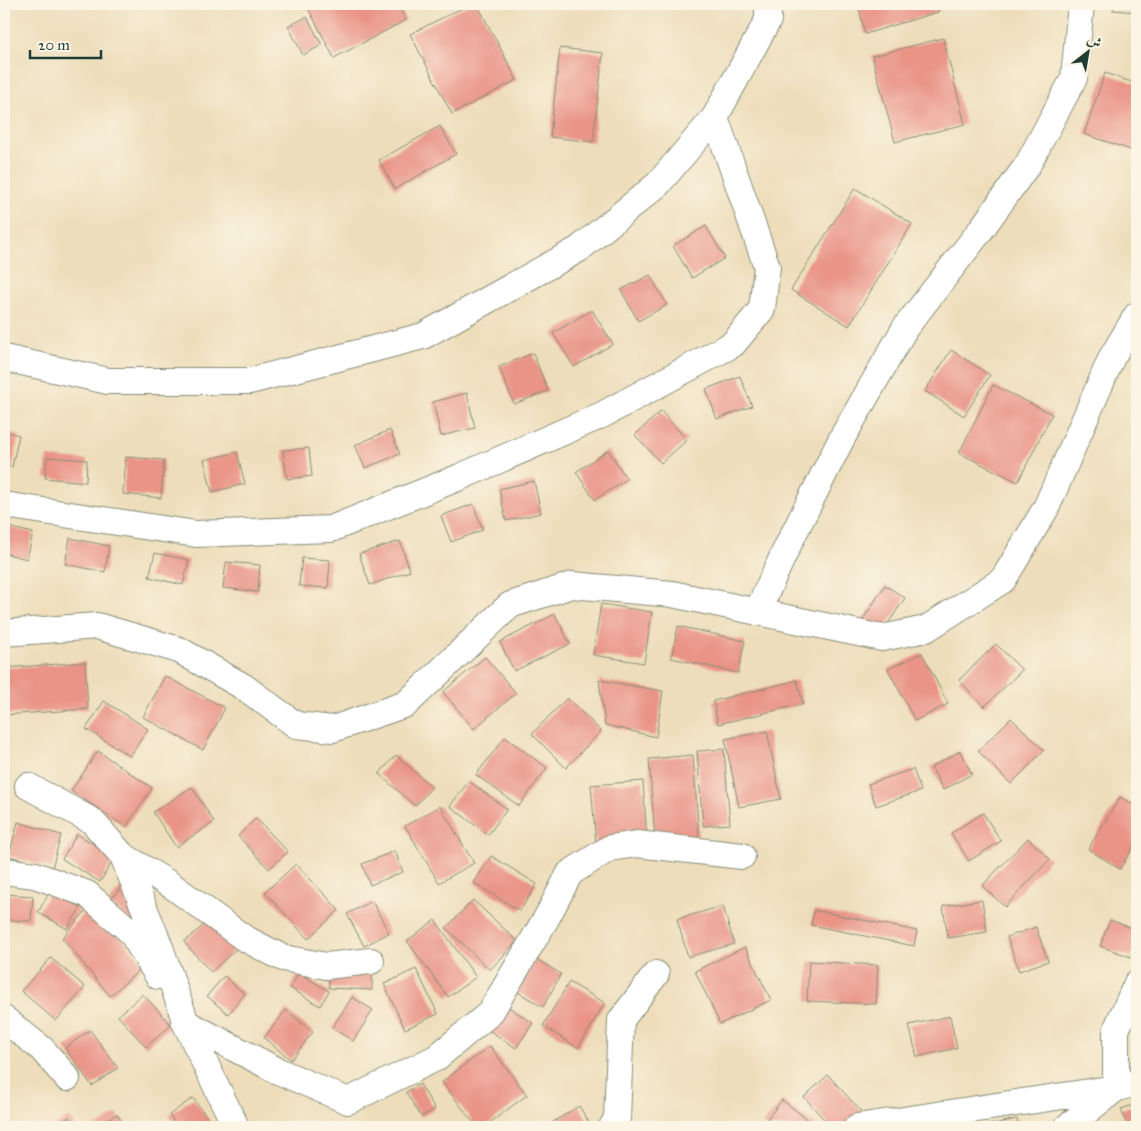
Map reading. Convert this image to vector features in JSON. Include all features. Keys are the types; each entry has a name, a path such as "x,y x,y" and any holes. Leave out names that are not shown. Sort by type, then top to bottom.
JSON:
{"street":[{"path":"4,358 108,381 250,381 423,336 580,249 658,184 715,117 768,20 768,4"},
{"path":"757,612 789,543 842,438 905,328 980,231 1028,164 1065,95 1074,78 1081,4"},
{"path":"4,505 196,534 331,529 460,477 602,416 733,344 762,309 767,267 715,117"},
{"path":"4,633 97,626 179,650 244,687 296,725 332,729 406,704 510,605 572,585 672,594 882,638 926,629 1003,580 1046,508 1112,357 1137,315"},
{"path":"28,786 92,821 123,856 171,885 244,938 283,958 326,966 372,961"},
{"path":"123,856 160,947 186,1023 278,1071 348,1102 436,1058 490,1013 548,916 570,873 610,848 637,844 742,856"},
{"path":"4,871 35,875 87,894 131,932 186,1023 236,1127"},
{"path":"612,1127 616,1119 621,1020 656,974"},
{"path":"1126,1086 1116,1030 1137,983"},
{"path":"4,1019 42,1049 67,1078"},
{"path":"858,1127 1126,1086"},
{"path":"1067,1127 1126,1086"}],"building":[{"path":"306,4 397,4 406,20 334,58"},
{"path":"470,4 477,4 517,80 452,114 410,34"},
{"path":"858,4 940,4 938,12 865,34"},
{"path":"1114,4 1137,4 1137,12 1113,10"},
{"path":"307,17 322,45 303,55 288,26"},
{"path":"943,38 965,124 895,142 872,56"},
{"path":"560,48 603,53 593,142 550,137"},
{"path":"1105,73 1137,84 1137,152 1084,134"},
{"path":"440,126 456,154 395,189 379,160"},
{"path":"855,188 912,224 849,326 791,290"},
{"path":"706,226 725,258 692,278 673,246"},
{"path":"650,275 667,305 638,321 621,290"},
{"path":"592,310 613,344 574,367 553,333"},
{"path":"951,350 990,375 964,416 925,391"},
{"path":"533,353 548,391 514,404 499,367"},
{"path":"740,376 752,406 717,419 706,389"},
{"path":"993,385 1052,414 1018,482 959,453"},
{"path":"467,393 475,428 441,436 433,402"},
{"path":"661,411 687,440 661,463 635,435"},
{"path":"390,430 400,454 365,468 355,445"},
{"path":"4,431 19,435 12,467 4,465"},
{"path":"309,448 312,476 287,479 283,450"},
{"path":"608,450 627,479 595,500 576,472"},
{"path":"237,452 245,484 212,492 204,460"},
{"path":"47,457 87,460 86,482 45,478"},
{"path":"126,457 164,460 161,498 123,494"},
{"path":"534,481 541,513 506,521 499,489"},
{"path":"473,504 483,530 451,542 441,516"},
{"path":"4,526 33,533 27,559 4,553"},
{"path":"70,538 109,546 105,572 65,564"},
{"path":"400,541 410,571 370,585 359,554"},
{"path":"155,553 189,560 183,585 149,577"},
{"path":"302,558 330,560 328,588 299,586"},
{"path":"226,562 260,565 258,592 223,588"},
{"path":"885,585 905,598 881,634 862,621"},
{"path":"601,604 652,612 644,663 593,655"},
{"path":"555,614 570,644 514,671 500,642"},
{"path":"678,626 745,641 738,673 671,658"},
{"path":"996,644 1022,670 984,707 959,680"},
{"path":"922,653 948,704 915,721 888,669"},
{"path":"485,657 516,693 474,729 443,692"},
{"path":"85,662 88,709 4,715 4,668"},
{"path":"165,676 225,708 203,750 143,717"},
{"path":"599,680 663,691 656,737 605,725"},
{"path":"797,680 803,704 718,724 713,701"},
{"path":"567,698 601,731 566,768 532,734"},
{"path":"104,701 148,729 130,756 86,729"},
{"path":"1011,718 1044,750 1011,784 978,751"},
{"path":"767,731 781,799 739,807 725,739"},
{"path":"505,737 547,768 519,806 476,775"},
{"path":"724,749 730,824 703,826 697,751"},
{"path":"98,751 152,788 126,827 71,791"},
{"path":"960,751 972,774 943,790 931,767"},
{"path":"396,755 432,787 415,806 379,774"},
{"path":"693,755 699,837 655,840 649,759"},
{"path":"913,769 921,791 876,806 868,784"},
{"path":"469,781 507,809 488,835 450,806"},
{"path":"643,781 647,840 596,843 591,785"},
{"path":"192,787 214,822 176,847 153,812"},
{"path":"1120,797 1137,807 1137,841 1120,869 1088,849"},
{"path":"440,806 474,863 439,883 405,826"},
{"path":"983,813 1001,841 969,861 951,833"},
{"path":"256,818 288,852 269,869 238,836"},
{"path":"18,822 61,835 52,868 9,856"},
{"path":"77,834 115,857 100,882 62,859"},
{"path":"1028,838 1050,859 1005,907 982,886"},
{"path":"395,851 403,872 370,885 362,864"},
{"path":"491,856 537,884 520,911 474,883"},
{"path":"296,864 339,910 308,939 265,892"},
{"path":"126,880 152,937 109,903"},
{"path":"51,890 81,907 67,929 38,912"},
{"path":"4,894 33,896 31,921 4,920"},
{"path":"473,900 517,941 490,970 446,928"},
{"path":"982,900 987,932 948,938 943,906"},
{"path":"372,901 389,933 364,946 347,914"},
{"path":"92,904 145,965 110,996 62,938"},
{"path":"723,906 734,944 688,957 677,919"},
{"path":"814,910 917,931 914,946 811,925"},
{"path":"211,919 237,948 211,972 184,942"},
{"path":"435,920 476,977 448,997 407,941"},
{"path":"1110,920 1137,930 1137,939 1131,957 1100,946"},
{"path":"1036,927 1048,961 1019,971 1007,937"},
{"path":"745,947 771,1000 720,1024 695,971"},
{"path":"51,958 85,987 56,1021 21,991"},
{"path":"536,959 561,974 543,1007 516,991"},
{"path":"809,961 878,965 876,1004 807,1001"},
{"path":"416,969 438,1014 405,1029 384,984"},
{"path":"299,973 329,991 320,1006 290,988"},
{"path":"329,973 372,974 372,990 329,988"},
{"path":"224,976 245,994 228,1014 207,996"},
{"path":"569,982 605,1003 578,1048 543,1026"},
{"path":"143,994 171,1025 146,1047 118,1016"},
{"path":"352,997 373,1010 353,1041 332,1028"},
{"path":"507,1006 533,1023 516,1048 490,1031"},
{"path":"286,1010 313,1032 291,1060 264,1038"},
{"path":"950,1016 957,1048 917,1057 909,1025"},
{"path":"90,1030 118,1068 92,1086 65,1048"},
{"path":"490,1046 527,1095 484,1127 477,1127 442,1082"},
{"path":"828,1075 861,1111 843,1127 831,1127 804,1097"},
{"path":"420,1084 435,1109 421,1117 406,1092"},
{"path":"193,1098 214,1127 178,1127 169,1115"},
{"path":"782,1100 818,1127 768,1127 763,1124"},
{"path":"1137,1104 1137,1127 1127,1127 1121,1109"},
{"path":"579,1106 592,1127 545,1127"},
{"path":"117,1114 126,1127 95,1127"},
{"path":"69,1117 76,1127 52,1127"},
{"path":"1017,1119 1019,1127 984,1127 984,1126"}]}
